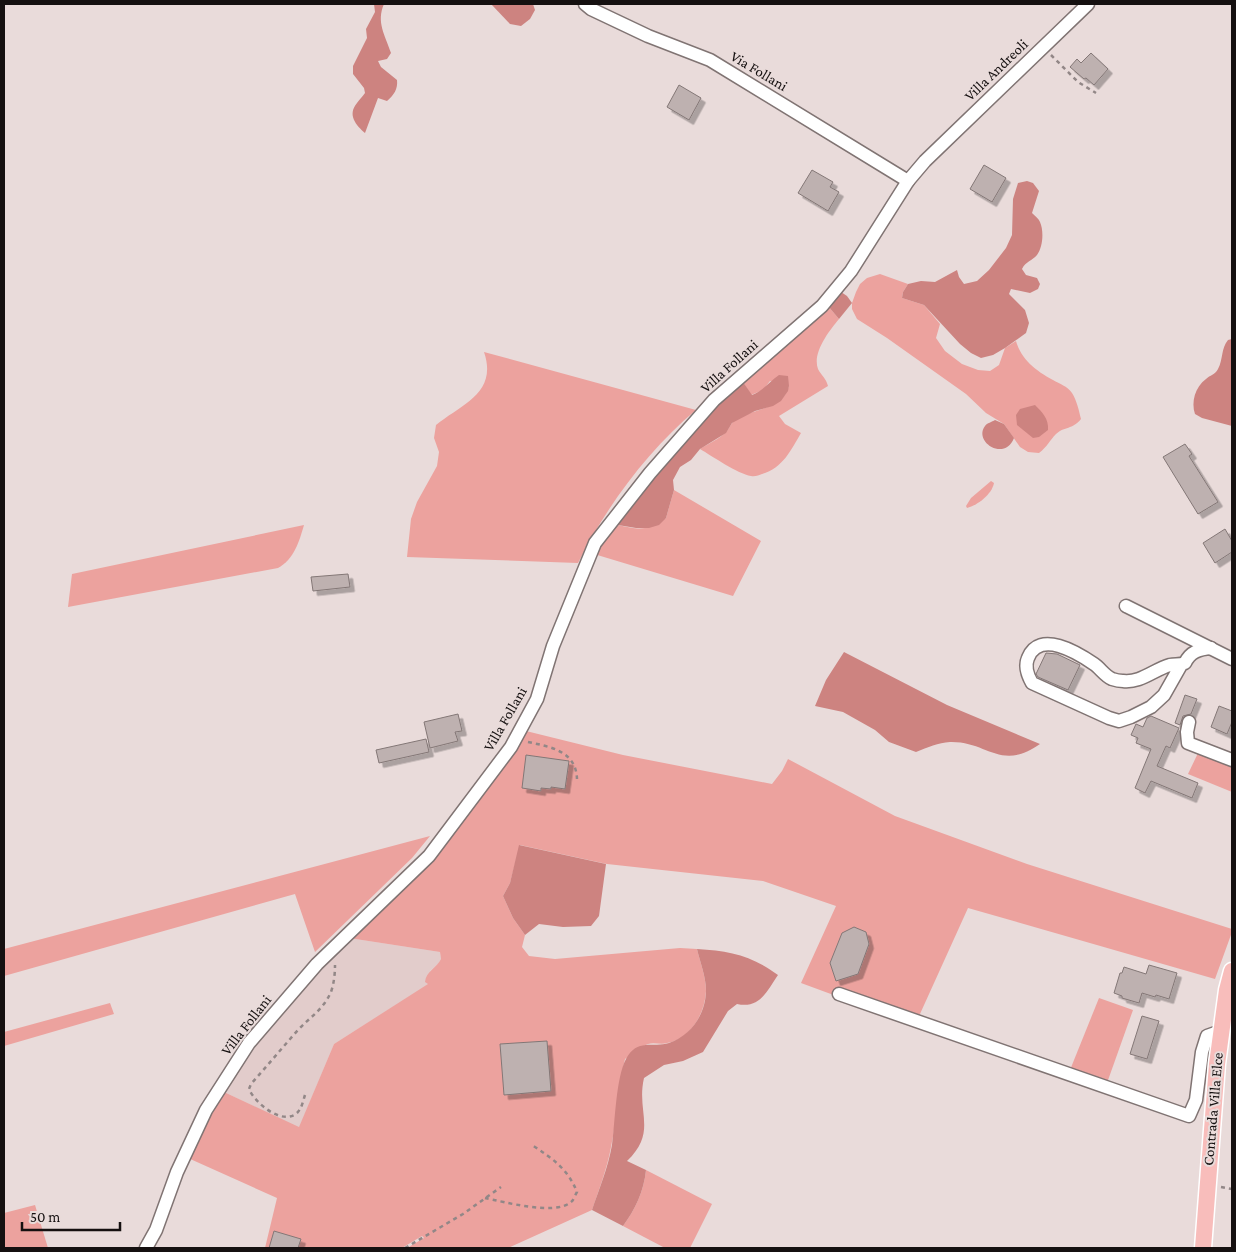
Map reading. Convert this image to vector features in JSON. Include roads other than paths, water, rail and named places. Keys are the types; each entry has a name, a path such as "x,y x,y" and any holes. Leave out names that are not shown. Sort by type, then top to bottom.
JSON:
{"main road":[{"name":"Contrada Villa Elce","path":"1203,1248 1210,1140 1221,1031 1232,971"}],"street":[{"name":"Via Follani","path":"584,4 648,36 710,60 908,181"},
{"name":"Villa Andreoli","path":"925,160 1088,4"},
{"name":"Villa Follani","path":"146,1248 156,1230 177,1172 206,1110 249,1043 317,964 429,856 515,739 537,699 553,646 595,543 650,473 714,400 822,306 851,271 908,181 925,160"},
{"path":"1126,606 1232,659"},
{"path":"1181,665 1172,664 1156,670 1141,680 1125,681 1112,679 1094,664 1070,650 1050,644 1039,646 1032,651 1027,659 1027,674 1032,684 1119,722 1151,707 1164,695 1181,665 1185,663 1188,657 1198,650 1211,648"},
{"path":"1190,722 1187,732 1188,743 1232,760"},
{"path":"840,994 1189,1116 1196,1100 1202,1052 1207,1036 1221,1031"}]}
